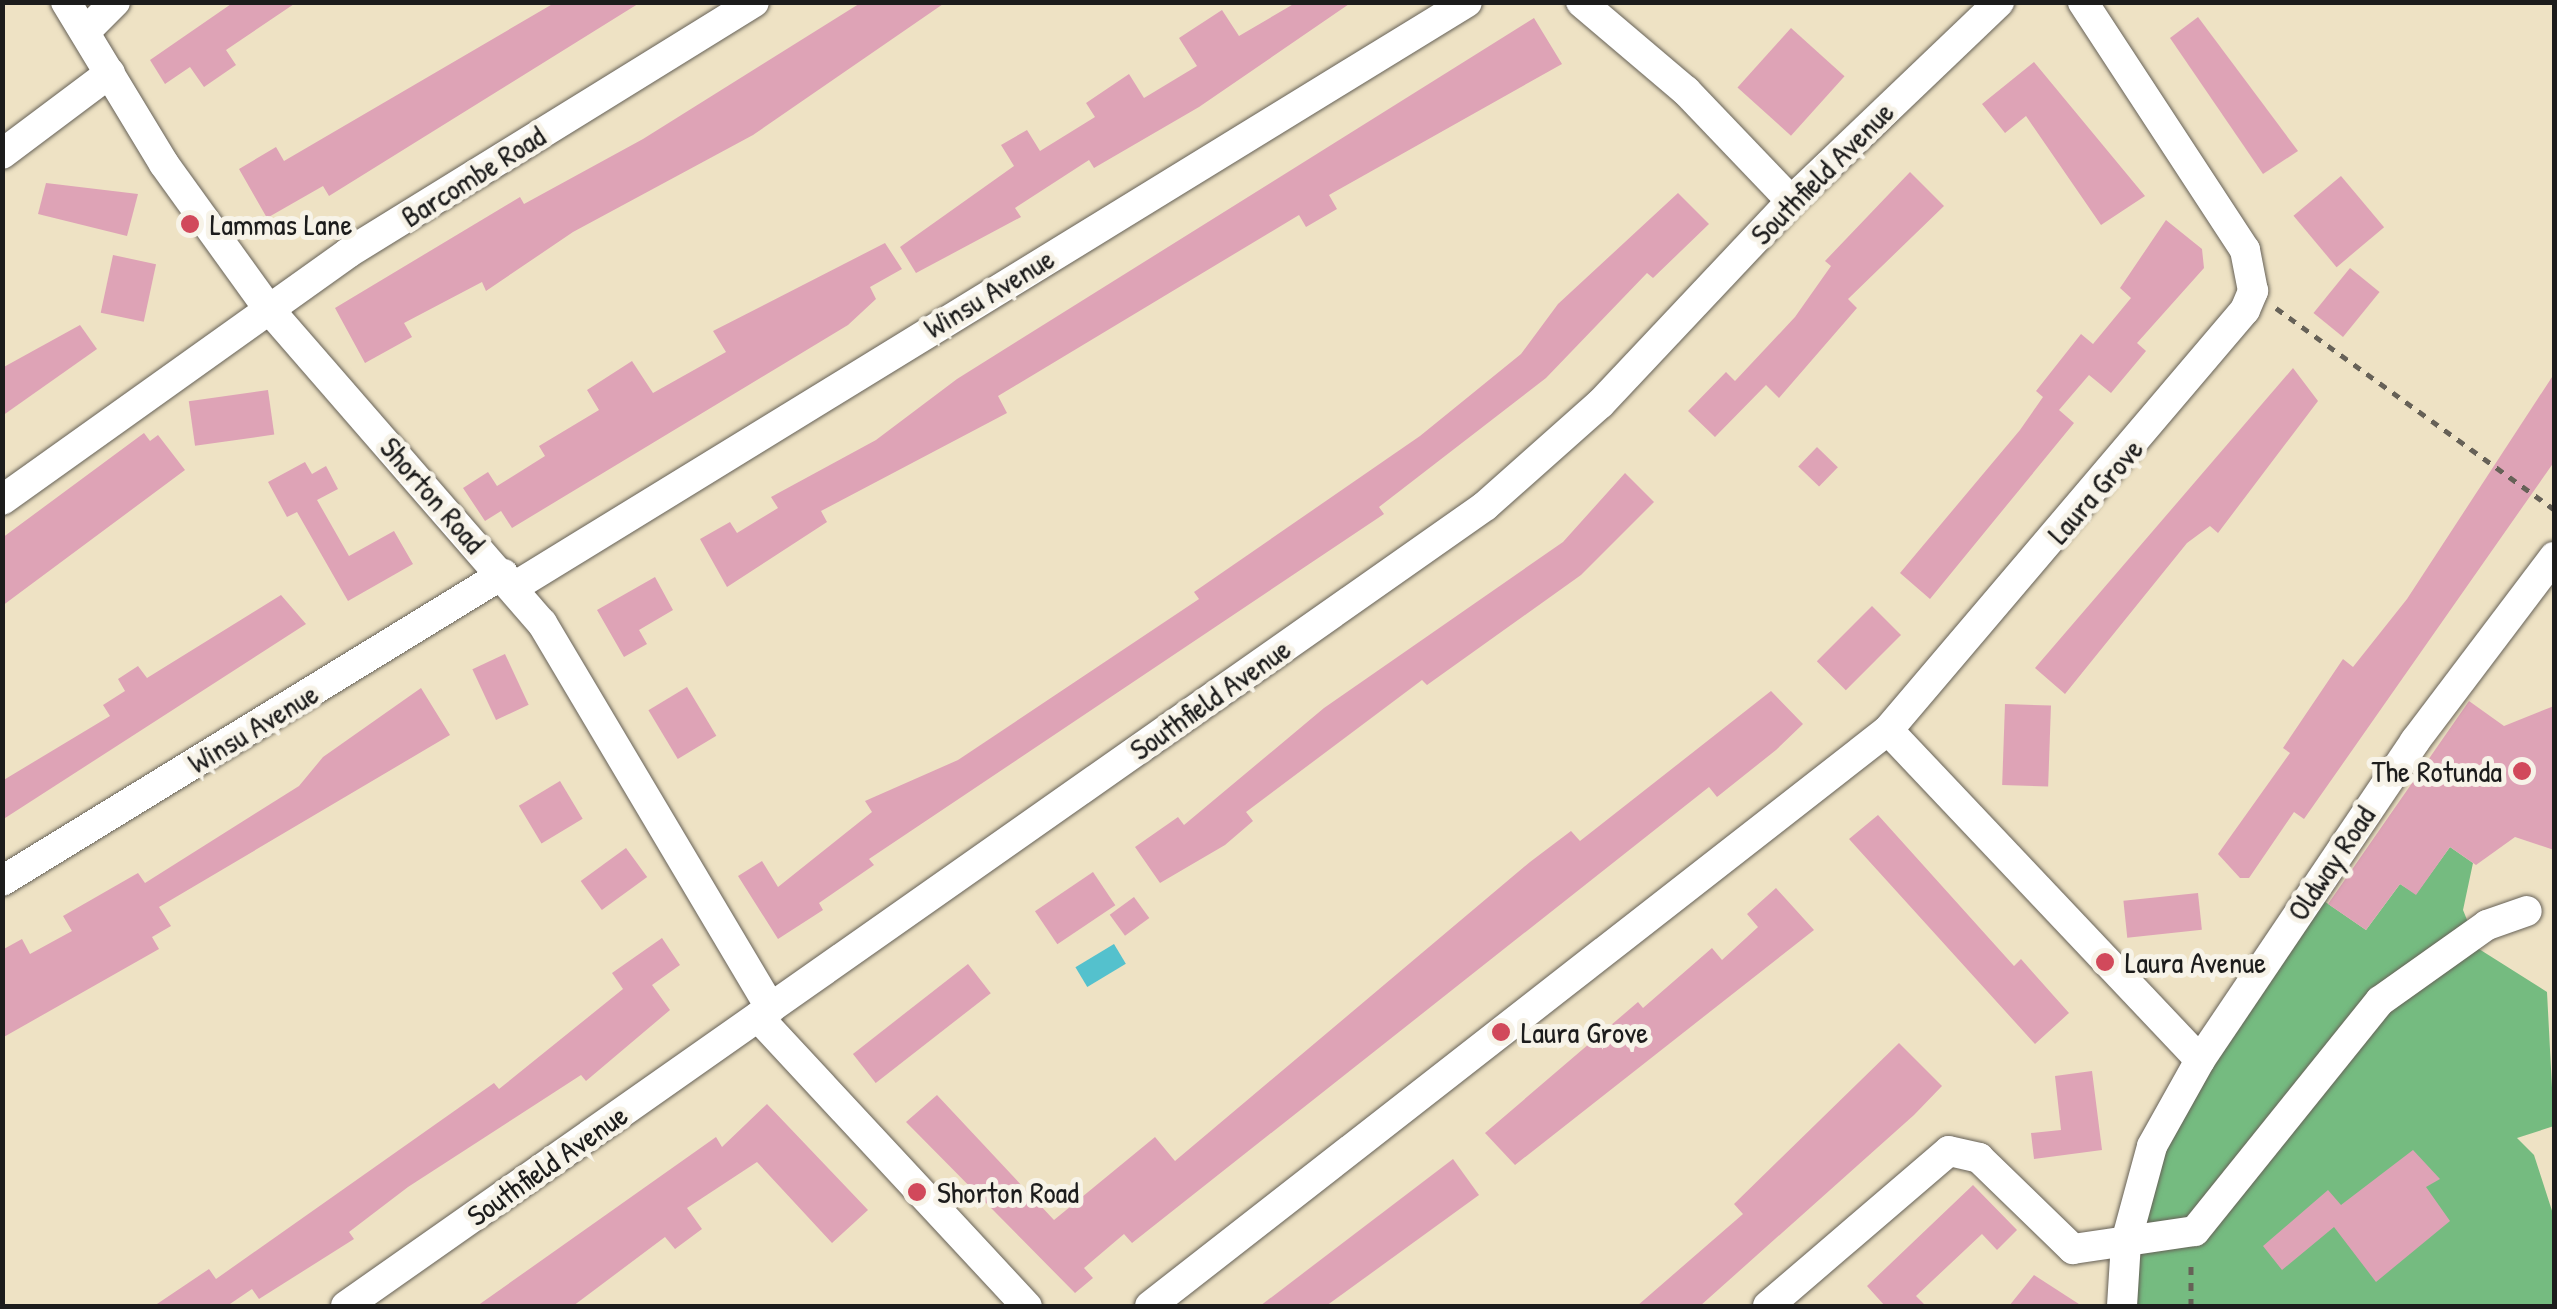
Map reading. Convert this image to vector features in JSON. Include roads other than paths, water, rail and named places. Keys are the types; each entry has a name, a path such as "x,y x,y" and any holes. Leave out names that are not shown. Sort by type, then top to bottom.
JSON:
{"street":[{"name":"Shorton Road","path":"66,2 267,307 508,580 764,1012 1026,1306"},
{"path":"86,31 115,2"},
{"name":"Barcombe Road","path":"2,500 267,307 754,2"},
{"name":"Winsu Avenue","path":"2,881 1467,2"},
{"path":"1581,2 1686,91 1791,200"},
{"name":"Southfield Avenue","path":"346,1306 1486,506 1600,404 1791,200 1999,2"},
{"name":"Laura Grove","path":"1150,1306 1888,730 2200,370 2253,291 2245,250 2083,2"},
{"path":"2,154 110,73"},
{"name":"Oldway Road","path":"2122,1306 2126,1242 2152,1146 2200,1060 2414,740 2553,562"},
{"path":"1888,730 2200,1060"},
{"path":"1768,1306 1950,1151 1979,1158 2072,1249 2195,1232 2380,1001 2487,925 2527,911"}],"water":[{"path":"1114,944 1126,964 1087,987 1075,967"}],"place":[{"name":"Lammas Lane","path":"190,224"},
{"name":"The Rotunda","path":"2522,771"},
{"name":"Laura Avenue","path":"2105,962"},
{"name":"Laura Grove","path":"1501,1032"},
{"name":"Shorton Road","path":"917,1192"}]}
